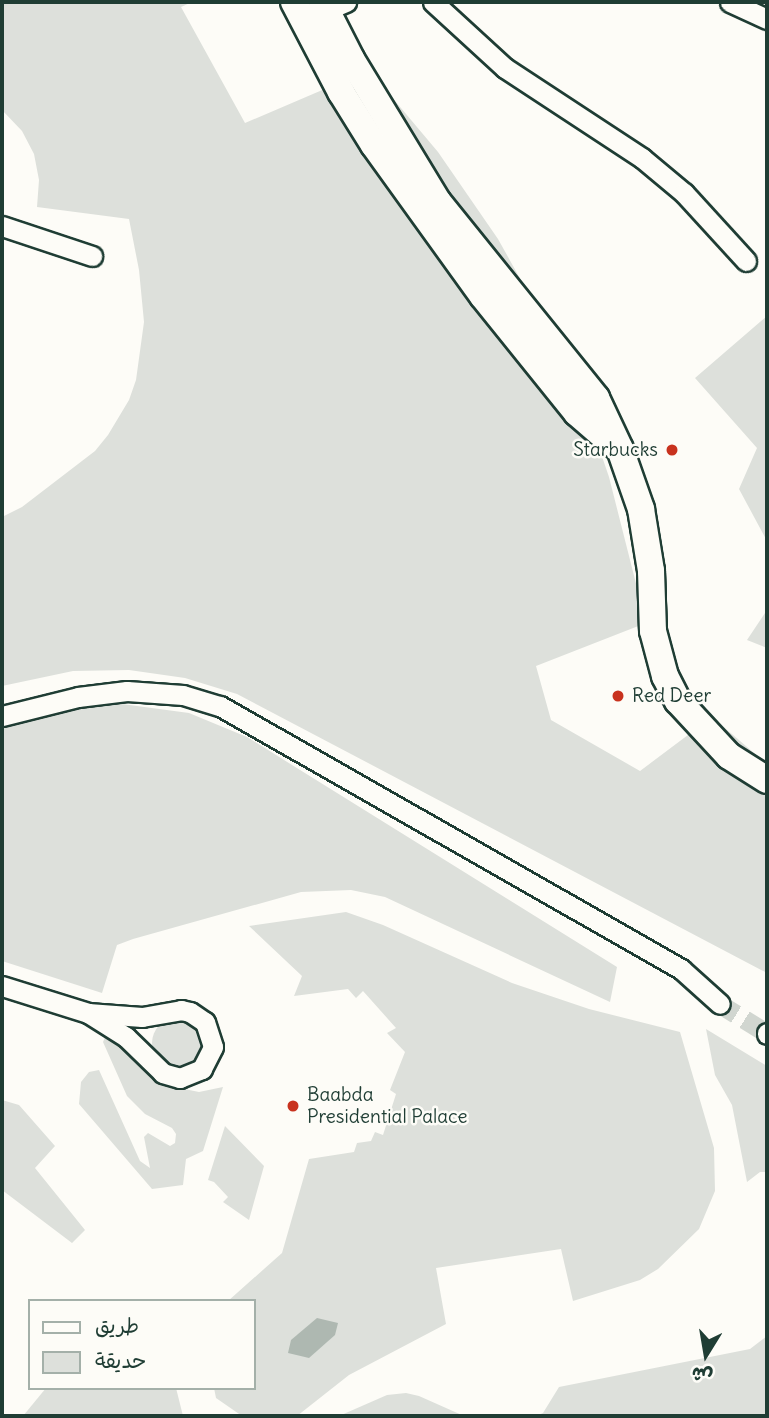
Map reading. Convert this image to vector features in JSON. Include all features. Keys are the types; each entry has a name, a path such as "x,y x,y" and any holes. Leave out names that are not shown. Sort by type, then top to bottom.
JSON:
{"main road":[{"path":"319,7 341,92 374,145 483,296 577,413 620,449 641,509 651,571 653,631 665,676 678,701 729,756 767,780"}],"street":[{"path":"433,2 505,68 642,158 684,192 746,261"},
{"path":"730,2 767,19"},
{"path":"2,226 92,256"},
{"path":"2,716 78,697 127,691 166,692 210,702 681,969 720,1004"},
{"path":"2,986 88,1013 131,1017 190,1012 210,1029 211,1055 195,1074 171,1077 157,1068 126,1037 88,1013"}],"green space":[{"path":"2,2 192,2 181,7 245,123 369,70 438,152 498,239 550,332 593,430 609,477 646,623 536,666 551,720 640,771 712,717 767,764 767,973 237,694 185,678 129,670 73,671 2,686 2,517 22,507 95,451 108,435 129,400 136,380 144,322 139,270 129,219 37,207 39,180 34,154 22,131 2,110"},
{"path":"767,316 767,541 739,489 757,448 695,378"},
{"path":"767,610 767,648 747,640"},
{"path":"122,704 189,713 247,737 617,967 610,1002 385,897 351,890 301,892 117,945 102,993 2,961 2,728 76,708"},
{"path":"346,912 383,925 512,983 589,1009 680,1032 714,1148 715,1191 699,1229 658,1269 640,1280 573,1301 561,1249 436,1268 446,1324 349,1375 297,1416 242,1416 216,1398 214,1390 256,1390 256,1299 230,1299 282,1253 309,1159 354,1152 357,1143 371,1141 375,1132 383,1135 396,1094 390,1090 405,1052 387,1033 396,1028 363,991 356,998 348,989 294,996 302,976 249,926"},
{"path":"177,1018 195,1025 202,1043 195,1061 177,1068 159,1061 152,1043 159,1025"},
{"path":"706,1029 767,1066 767,1172 760,1172 747,1182 732,1105 715,1075"},
{"path":"106,1035 111,1035 148,1073 165,1085 199,1092 223,1087 203,1151 186,1159 183,1185 152,1189 79,1104 81,1082 89,1072 99,1070 140,1161 150,1168 144,1137 148,1133 170,1146 175,1143 176,1134 172,1128 145,1114 127,1096 103,1042"},
{"path":"2,1100 19,1105 55,1146 35,1168 85,1230 72,1243 2,1190"},
{"path":"225,1126 264,1166 249,1220 223,1202 228,1197 214,1182 208,1180"},
{"path":"767,1336 767,1416 536,1416 543,1413 559,1387 750,1349"},
{"path":"44,1390 176,1390 183,1416 23,1416"},
{"path":"406,1393 464,1416 339,1416 387,1395"}],"shaded area":[{"path":"317,1318 338,1323 335,1335 309,1358 288,1353 291,1340"}],"tunnel":[{"path":"720,1004 767,1033"}],"place":[{"name":"Starbucks","path":"672,450"},
{"name":"Red Deer","path":"618,696"},
{"name":"Baabda Presidential Palace","path":"293,1106"}]}
